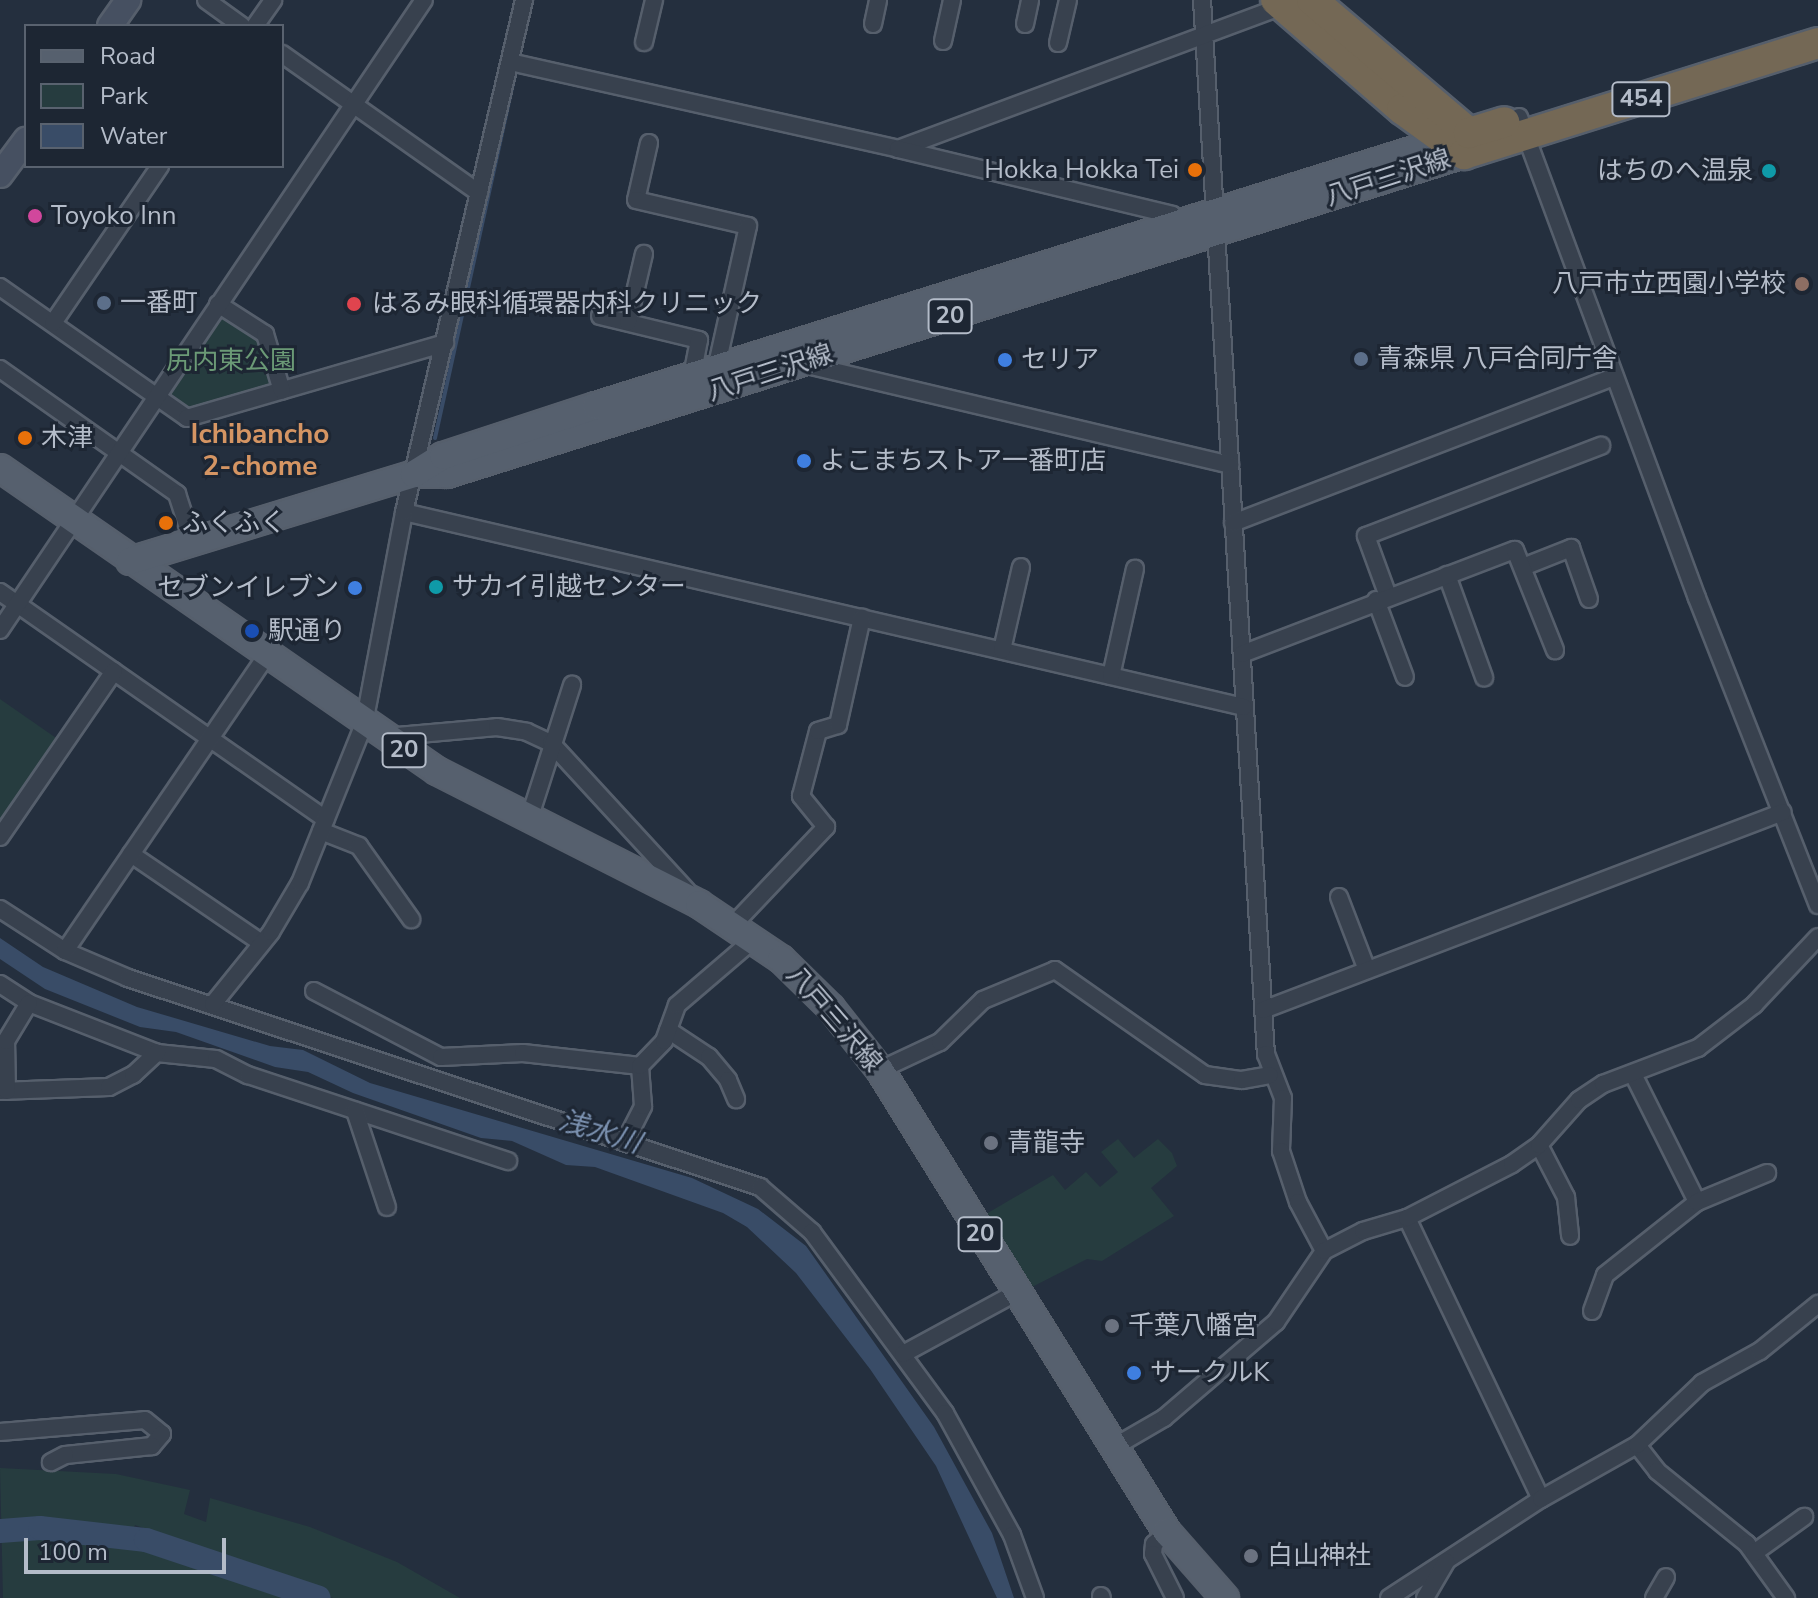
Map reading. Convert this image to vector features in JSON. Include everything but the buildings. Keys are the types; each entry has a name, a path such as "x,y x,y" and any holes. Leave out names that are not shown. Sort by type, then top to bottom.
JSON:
{"highway":[{"path":"1279,3 1459,143"},
{"path":"1322,3 1459,143"},
{"name":"454","path":"1522,126 1818,23"},
{"name":"454","path":"1459,143 1818,43"}],"main road":[{"name":"八戸三沢線","path":"414,474 447,474 800,363 1459,143"},
{"name":"八戸三沢線","path":"130,561 414,474 443,456 1179,225 1214,224"},
{"name":"八戸三沢線","path":"0,468 374,731 437,771 699,904 744,932 831,1008 880,1070 1167,1532 1225,1598"}],"street":[{"path":"111,24 128,0"},
{"path":"206,0 239,24"},
{"path":"256,24 273,0"},
{"path":"0,630 424,0"},
{"path":"213,1004 300,883 323,825 374,731 404,512 524,0"},
{"path":"644,42 654,0"},
{"path":"873,24 878,0"},
{"path":"943,41 952,0"},
{"path":"1025,24 1030,0"},
{"path":"1058,43 1068,0"},
{"path":"1202,0 1263,1010 1270,1075 1283,1098 1281,1151 1298,1202 1324,1251"},
{"path":"898,149 1203,36 1279,3"},
{"path":"284,55 479,193"},
{"path":"510,62 898,149 1172,215 1179,225"},
{"path":"1522,126 1614,377 1818,905"},
{"path":"0,175 24,143"},
{"path":"649,143 636,200 748,226 704,373"},
{"path":"53,323 159,168"},
{"path":"628,322 644,254"},
{"path":"0,287 156,397 195,419 445,343"},
{"path":"218,304 265,334 282,391"},
{"path":"600,316 699,340 704,373"},
{"path":"800,363 1230,465"},
{"path":"0,369 177,494 193,543"},
{"path":"1233,523 1614,377"},
{"path":"1405,677 1366,536 1601,446"},
{"path":"404,512 1244,707"},
{"path":"1523,567 1571,548 1589,599"},
{"path":"1242,654 1382,598 1515,550 1555,650"},
{"path":"1002,650 1021,567"},
{"path":"1111,676 1135,569"},
{"path":"1447,575 1484,677"},
{"path":"0,592 208,738 323,825 359,846 411,919"},
{"path":"626,1140 643,1106 640,1066 668,1030 677,1005 744,932 826,827 801,796 818,731 838,725 862,618"},
{"path":"65,951 266,656"},
{"path":"0,837 114,671"},
{"path":"530,816 572,685"},
{"path":"374,731 497,727 527,732 551,743 699,904"},
{"path":"1263,1010 1783,812"},
{"path":"131,854 260,942"},
{"path":"1339,897 1367,970"},
{"path":"0,909 65,951 128,978 399,1065 430,1080 626,1140 760,1187 791,1209 903,1354 980,1471 1035,1598"},
{"path":"1114,1447 1164,1418 1276,1322 1324,1251 1363,1231 1407,1218 1539,1145 1579,1100 1698,1048 1754,1005 1818,937"},
{"path":"880,1070 940,1042 983,1000 1055,970 1205,1075 1242,1080 1270,1075"},
{"path":"0,984 29,1003 157,1053 216,1059 248,1075 508,1161"},
{"path":"314,991 441,1057 523,1053 640,1066"},
{"path":"29,1003 6,1041 3,1091 109,1087 133,1075 157,1053"},
{"path":"668,1030 709,1057 728,1080 736,1099"},
{"path":"1633,1074 1697,1202"},
{"path":"355,1111 387,1207"},
{"path":"1539,1145 1566,1197 1570,1236"},
{"path":"1592,1311 1605,1275 1697,1202 1767,1173"},
{"path":"1407,1218 1541,1499"},
{"path":"903,1354 1017,1292"},
{"path":"1389,1598 1541,1499 1637,1445 1702,1383 1760,1351 1818,1304"},
{"path":"0,1432 145,1420 162,1434 152,1446 65,1455 51,1462"},
{"path":"1637,1445 1657,1471 1754,1553 1786,1598"},
{"path":"1754,1553 1804,1517"},
{"path":"1167,1532 1154,1544 1153,1554 1175,1598"},
{"path":"1425,1598 1448,1557"},
{"path":"1654,1598 1666,1577"}],"green space":[{"name":"尻内東公園","path":"220,314 262,337 272,387 191,410 168,391"},
{"path":"0,699 59,740 0,827"},
{"path":"1118,1139 1134,1158 1158,1139 1172,1153 1177,1166 1151,1188 1174,1216 1102,1261 1087,1259 1032,1287 986,1214 1053,1175 1065,1190 1086,1172 1100,1187 1118,1172 1101,1152"},
{"path":"0,1468 116,1474 190,1490 184,1514 206,1522 210,1498 310,1527 397,1562 460,1598 333,1598 135,1525 129,1544 286,1598 3,1598"}],"water":[{"path":"0,938 43,967 137,1007 270,1046 303,1050 370,1083 692,1178 758,1209 806,1246 934,1427 992,1533 1014,1598 997,1598 936,1466 870,1369 796,1273 747,1227 723,1213 595,1167 566,1165 512,1141 481,1138 353,1093 308,1072 275,1067 176,1032 140,1027 45,989 0,959"}],"waterway":[{"path":"435,438 516,69"},
{"path":"0,1531 40,1528 146,1540 319,1598"}],"place":[{"name":"Hokka Hokka Tei","path":"1195,170"},
{"name":"はちのへ温泉","path":"1769,171"},
{"name":"Toyoko Inn","path":"35,216"},
{"name":"八戸市立西園小学校","path":"1802,284"},
{"name":"一番町","path":"104,303"},
{"name":"はるみ眼科循環器内科クリニック","path":"354,304"},
{"name":"青森県 八戸合同庁舎","path":"1361,359"},
{"name":"セリア","path":"1005,360"},
{"name":"木津","path":"25,438"},
{"name":"よこまちストア一番町店","path":"804,461"},
{"name":"ふくふく","path":"166,523"},
{"name":"サカイ引越センター","path":"436,587"},
{"name":"セブンイレブン","path":"355,588"},
{"name":"駅通り","path":"252,631"},
{"name":"青龍寺","path":"991,1143"},
{"name":"千葉八幡宮","path":"1112,1326"},
{"name":"サークルK","path":"1134,1373"},
{"name":"白山神社","path":"1251,1556"}],"district":[{"name":"Ichibancho 2-chome","path":"260,450"}],"water label":[{"name":"浅水川","path":"600,1132"}]}
